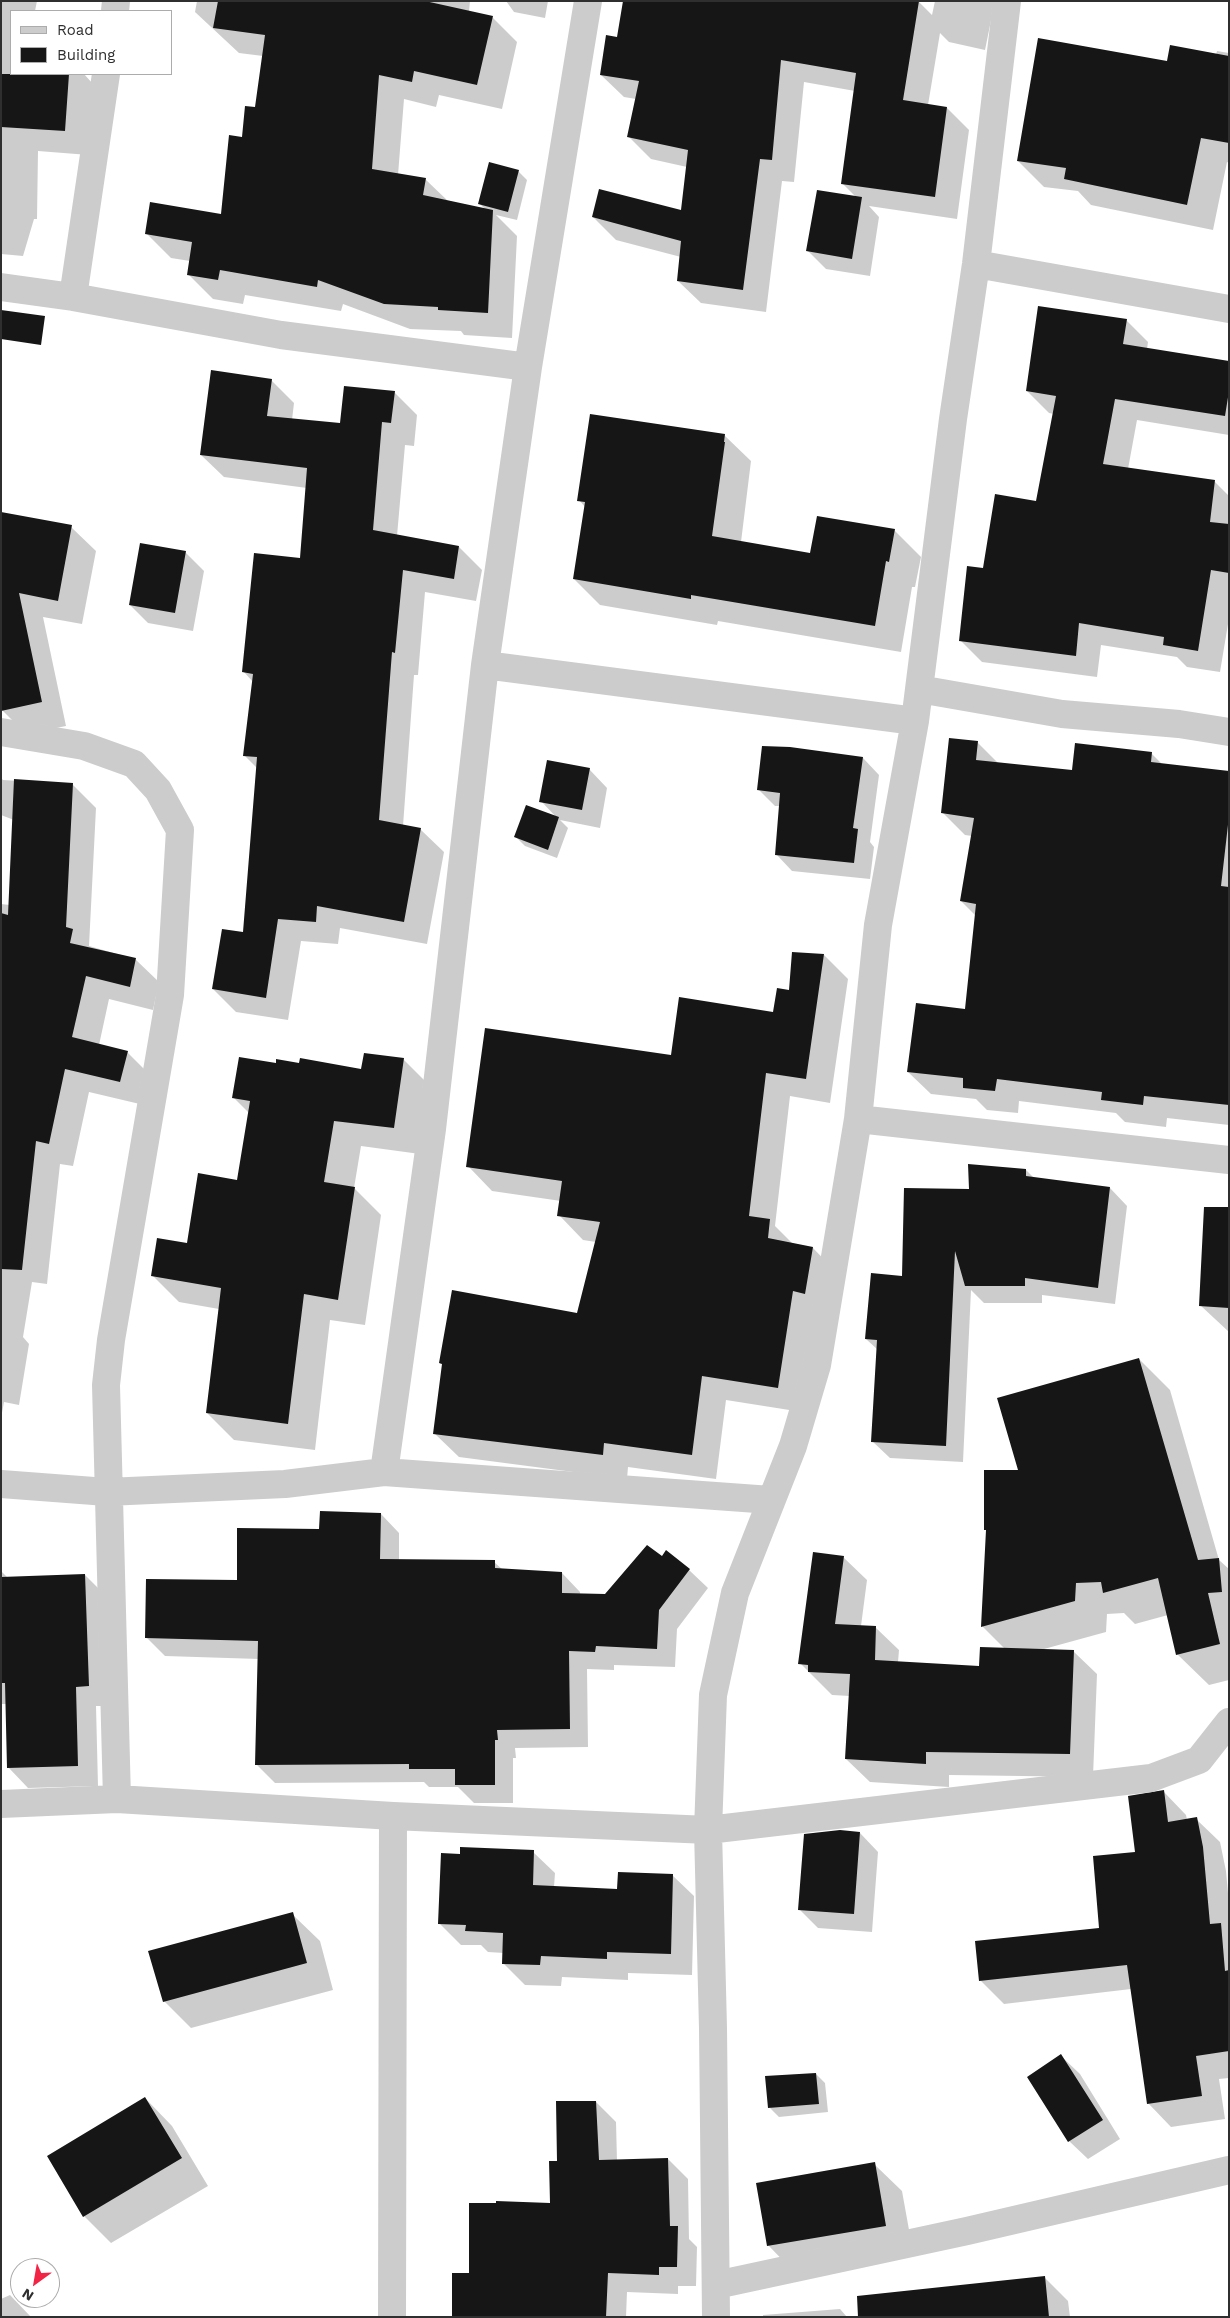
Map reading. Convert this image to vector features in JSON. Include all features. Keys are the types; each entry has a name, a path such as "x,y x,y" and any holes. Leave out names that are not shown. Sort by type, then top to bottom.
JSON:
{"street":[{"path":"384,1472 432,1129 484,665 528,367 588,1"},
{"path":"716,2317 713,2028 708,1830 713,1695 735,1592 793,1446 817,1365 858,1119 878,925 915,721 953,419 976,264 1007,1"},
{"path":"73,297 106,75"},
{"path":"976,264 1229,309"},
{"path":"1,287 73,297 281,335 528,367"},
{"path":"484,665 915,721"},
{"path":"919,689 1062,714 1178,724 1229,732"},
{"path":"1,732 84,746 134,764 158,790 180,830 170,995 111,1340 106,1385 107,1492 117,1799"},
{"path":"858,1119 1229,1160"},
{"path":"1,1484 107,1492 285,1484 384,1472 771,1500"},
{"path":"1,1804 117,1799 393,1816 708,1830 1151,1778 1199,1760 1229,1722"},
{"path":"392,2317 393,1816"},
{"path":"716,2285 967,2231 1229,2170"}],"building":[{"path":"218,1 425,1 493,16 477,85 414,71 412,82 379,75 372,169 426,178 423,195 493,210 488,313 438,310 438,307 384,304 318,280 317,287 220,270 218,280 187,275 192,242 145,234 150,202 221,214 229,135 242,137 245,106 255,107 265,35 213,28"},
{"path":"623,1 919,1 903,100 947,107 935,197 841,184 856,73 781,60 772,160 760,159 743,290 677,281 681,241 592,217 599,189 681,210 688,150 627,137 639,81 600,75 606,35 617,37"},
{"path":"1038,38 1167,61 1170,45 1229,56 1229,143 1201,138 1187,205 1064,179 1066,168 1017,161"},
{"path":"1,74 69,75 65,131 1,127"},
{"path":"489,162 519,170 508,212 478,204"},
{"path":"817,190 862,197 852,259 806,251"},
{"path":"1038,306 1127,319 1123,344 1229,361 1229,391 1225,416 1115,399 1103,464 1215,480 1210,522 1229,524 1229,573 1211,570 1198,651 1163,645 1164,637 1079,623 1076,656 959,641 967,566 983,568 995,494 1036,501 1056,396 1026,391"},
{"path":"1,310 45,316 41,345 1,339"},
{"path":"211,370 272,379 267,416 340,423 344,386 395,391 391,423 382,422 373,530 459,546 454,579 403,570 395,653 392,652 379,820 421,828 404,922 317,906 316,922 278,919 266,998 212,989 222,929 243,932 257,757 243,756 253,674 242,672 254,553 300,558 307,468 200,455"},
{"path":"590,414 725,434 712,536 810,553 817,516 895,529 889,562 886,561 875,626 691,595 691,599 573,579 585,502 577,501"},
{"path":"1,512 72,525 58,601 19,593 42,702 1,711"},
{"path":"140,543 186,551 175,613 129,605"},
{"path":"949,738 978,741 976,760 1072,770 1075,743 1152,752 1151,762 1229,771 1229,816 1221,886 1229,887 1229,1105 1144,1096 1143,1105 1101,1100 1102,1092 997,1079 995,1091 963,1088 963,1078 907,1072 916,1003 965,1009 976,904 960,901 974,818 941,813"},
{"path":"762,746 790,747 863,757 853,828 858,829 854,863 775,855 780,793 757,790"},
{"path":"547,760 590,768 582,810 539,802"},
{"path":"14,779 73,783 66,927 73,929 70,943 136,958 130,987 86,976 72,1037 128,1051 120,1082 65,1069 49,1144 36,1141 22,1270 1,1269 1,913 8,915"},
{"path":"526,805 559,817 548,850 514,837"},
{"path":"792,952 824,954 806,1079 766,1073 749,1216 770,1219 768,1238 813,1247 805,1294 793,1291 778,1388 702,1376 692,1455 604,1443 603,1455 433,1434 442,1364 439,1363 452,1290 577,1313 600,1222 557,1216 562,1181 466,1167 485,1028 671,1055 679,997 773,1012 777,988 789,990"},
{"path":"364,1053 404,1058 394,1128 334,1121 324,1182 355,1187 338,1300 304,1294 288,1424 206,1413 221,1288 151,1276 157,1238 187,1243 198,1173 237,1180 250,1101 232,1098 239,1057 276,1063 276,1059 299,1063 300,1058 361,1069"},
{"path":"968,1164 1026,1169 1026,1176 1110,1187 1098,1288 1025,1278 1025,1286 965,1286 955,1251 946,1446 871,1442 877,1340 865,1339 871,1273 902,1276 904,1188 969,1189"},
{"path":"1204,1207 1229,1207 1229,1308 1199,1306"},
{"path":"1139,1358 1198,1560 1219,1558 1222,1592 1208,1593 1220,1644 1176,1655 1158,1578 1103,1593 1101,1582 1076,1583 1075,1601 981,1627 986,1530 984,1530 984,1470 1018,1470 997,1398"},
{"path":"320,1511 381,1513 380,1559 495,1560 495,1568 562,1572 562,1593 605,1594 647,1545 662,1556 666,1550 690,1569 659,1610 657,1649 596,1646 595,1652 569,1651 570,1729 497,1730 498,1740 495,1740 495,1785 455,1785 455,1769 409,1769 409,1764 255,1765 258,1641 145,1638 146,1579 237,1580 237,1528 319,1529"},
{"path":"813,1552 844,1556 835,1624 876,1626 875,1660 979,1666 980,1647 1074,1650 1070,1754 926,1752 926,1764 845,1759 850,1674 808,1672 808,1665 798,1664"},
{"path":"85,1574 89,1686 76,1687 78,1766 7,1768 5,1683 1,1683 1,1577"},
{"path":"1164,1790 1168,1822 1197,1817 1203,1847 1210,1924 1221,1923 1225,1971 1229,1970 1229,2051 1196,2056 1202,2096 1147,2104 1127,1965 979,1981 975,1941 1099,1928 1093,1856 1135,1852 1128,1796"},
{"path":"840,1830 860,1832 854,1914 798,1910 804,1834"},
{"path":"460,1847 534,1850 533,1885 617,1889 618,1872 673,1874 671,1954 607,1952 607,1959 541,1956 540,1965 502,1964 503,1933 465,1931 466,1925 438,1924 441,1853 460,1854"},
{"path":"293,1912 307,1963 163,2002 148,1951"},
{"path":"1061,2054 1103,2120 1068,2142 1027,2077"},
{"path":"816,2073 819,2104 768,2108 765,2076"},
{"path":"145,2097 182,2158 83,2217 47,2156"},
{"path":"556,2101 596,2101 599,2160 668,2158 670,2226 678,2226 677,2267 659,2267 659,2275 608,2273 606,2317 452,2317 452,2273 469,2273 469,2203 496,2203 496,2201 550,2203 549,2161 557,2161"},
{"path":"875,2162 886,2226 767,2246 756,2183"},
{"path":"1045,2276 1049,2317 858,2317 857,2296"}]}
